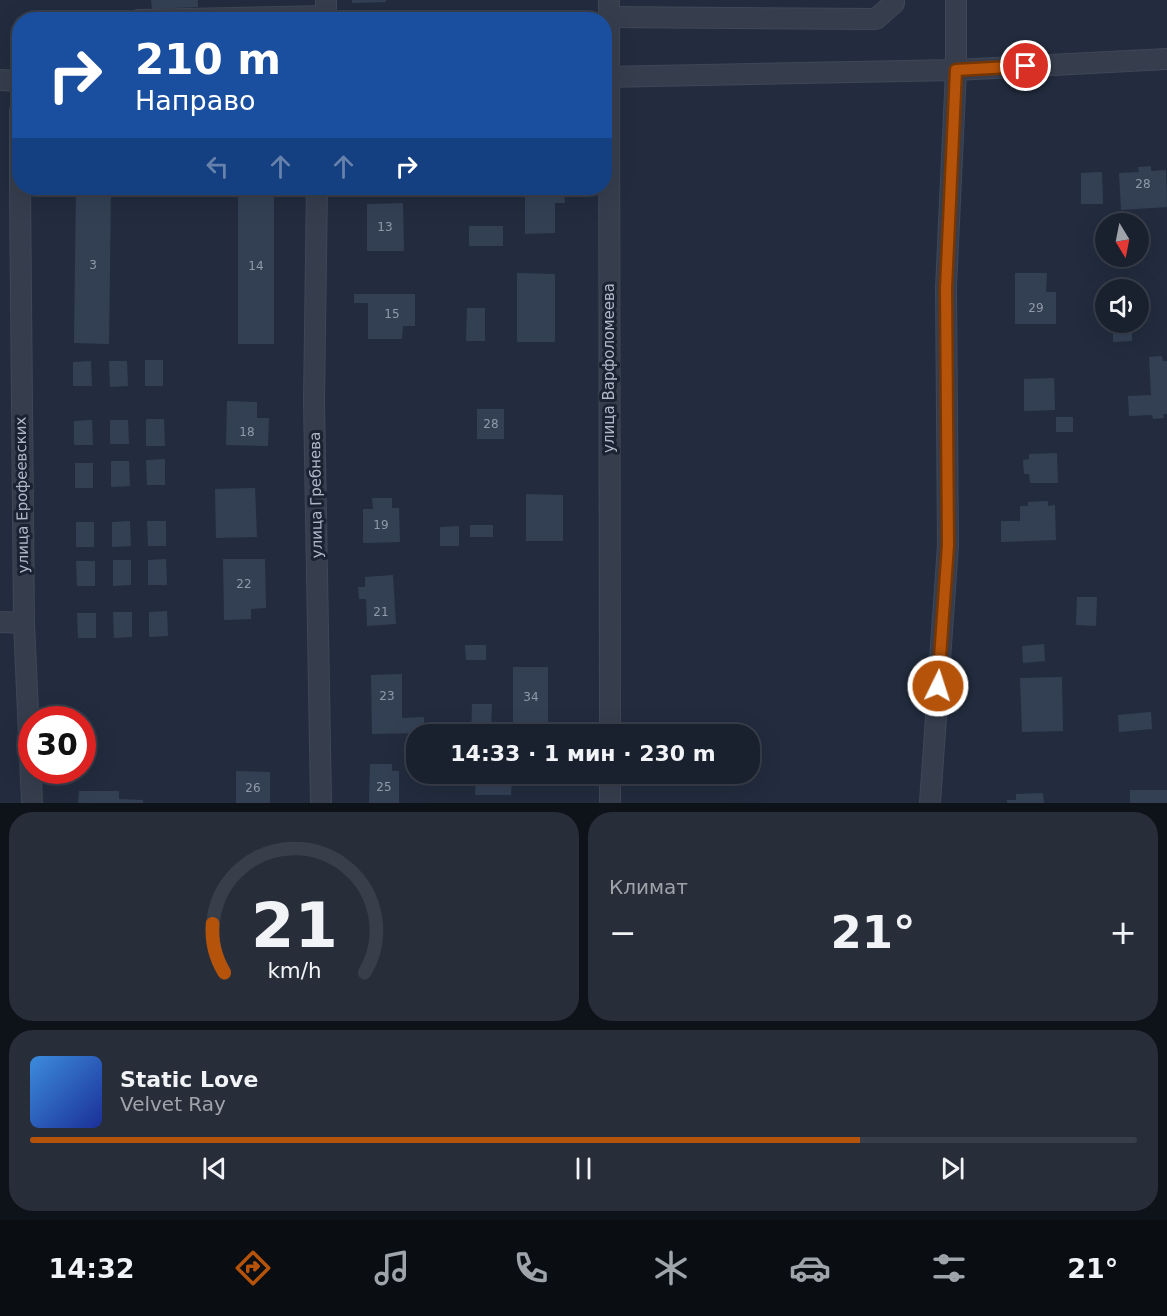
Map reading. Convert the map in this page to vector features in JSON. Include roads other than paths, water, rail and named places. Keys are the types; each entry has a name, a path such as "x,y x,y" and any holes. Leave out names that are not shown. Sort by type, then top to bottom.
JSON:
{"street":[{"path":"609,9 876,19 894,3 894,0"},
{"path":"930,803 948,545 946,288 956,70 956,0"},
{"path":"263,12 326,8"},
{"path":"612,77 956,70 1167,59"},
{"name":"улица Ерофеевских","path":"20,195 24,623 32,803"},
{"name":"улица Гребнева","path":"317,195 314,401 321,803"},
{"name":"улица Варфоломеева","path":"608,195 610,724"},
{"path":"0,622 24,623"},
{"path":"610,784 610,803"}]}
